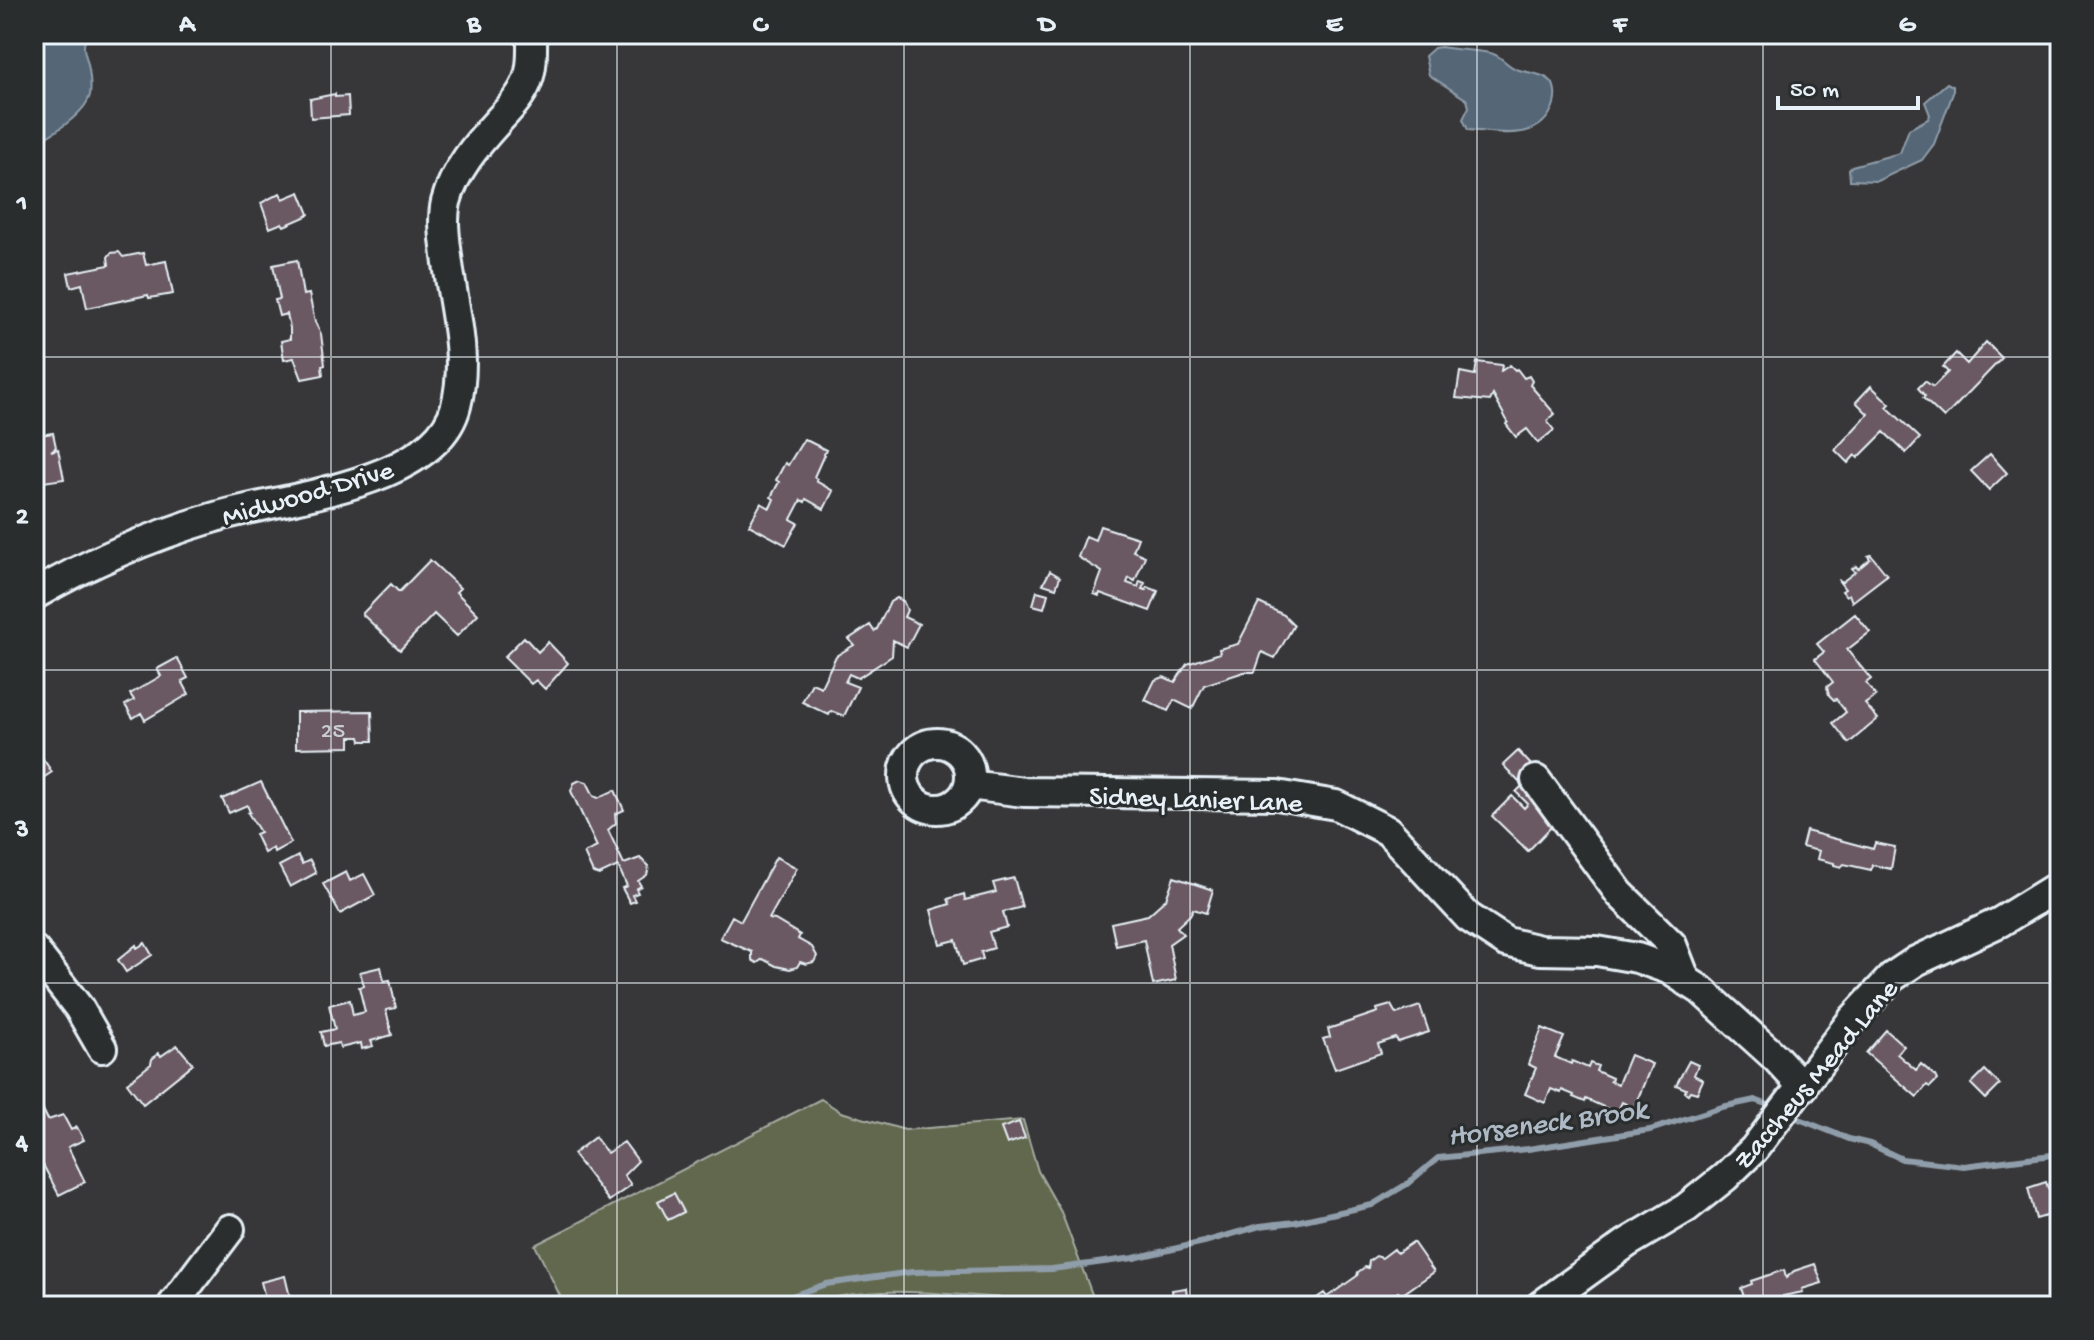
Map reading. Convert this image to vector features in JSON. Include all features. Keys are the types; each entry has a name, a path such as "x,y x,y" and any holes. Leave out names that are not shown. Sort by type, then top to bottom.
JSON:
{"street":[{"name":"Midwood Drive","path":"34,595 74,572 144,541 214,517 369,479 401,467 423,452 440,434 455,411 463,377 460,335 444,237 445,203 468,157 517,100 527,81 532,60 532,34"},
{"path":"1536,780 1620,894 1672,945 1686,981"},
{"name":"Sidney Lanier Lane","path":"969,785 1024,792 1277,795 1336,805 1388,831 1468,917 1506,942 1540,950 1597,951 1637,958 1668,969 1701,990 1754,1038 1799,1092"},
{"name":"Zaccheus Mead Lane","path":"1540,1306 1627,1243 1686,1208 1716,1185 1754,1149 1853,1019 1892,977 1916,961 2000,922 2060,885"},
{"path":"34,950 79,1008 102,1048"},
{"path":"172,1306 230,1229"}],"green space":[{"path":"821,1099 841,1112 905,1130 1023,1120 1038,1171 1061,1212 1093,1297 1018,1298 879,1292 854,1294 805,1306 565,1306 535,1245"}],"water":[{"path":"34,34 87,34 84,49 90,95 75,117 34,143"},
{"path":"1434,48 1494,54 1516,69 1548,78 1553,83 1555,95 1548,117 1539,125 1517,133 1468,130 1463,119 1469,107 1467,100 1429,75 1425,56"},
{"path":"1947,83 1953,86 1953,93 1934,144 1922,160 1877,181 1850,180 1849,169 1852,166 1900,153 1909,129 1930,115 1925,102"}],"building":[{"path":"335,94 335,97 348,96 349,115 311,118 310,99"},
{"path":"300,192 309,214 284,226 282,223 270,228 261,203 280,193 283,199"},
{"path":"119,252 123,257 143,253 146,265 166,261 173,294 149,298 148,295 87,308 82,284 71,287 68,273 109,265 111,253"},
{"path":"297,260 303,295 309,294 321,334 325,365 322,366 323,375 302,379 294,358 284,360 281,341 290,339 290,328 287,314 279,316 275,300 280,299 273,265"},
{"path":"1986,342 2002,358 1944,418 1923,398 1925,396 1918,388 1925,381 1933,387 1948,372 1943,367 1956,353 1967,364"},
{"path":"1477,362 1502,365 1501,371 1510,365 1524,378 1529,376 1532,381 1530,385 1555,414 1547,421 1554,430 1538,443 1527,429 1516,437 1506,424 1508,422 1493,395 1490,401 1456,398 1460,372 1475,375"},
{"path":"1871,386 1890,404 1887,407 1920,438 1906,453 1884,432 1858,458 1855,455 1848,463 1835,450 1868,414 1856,402"},
{"path":"53,433 56,447 51,451 58,449 64,479 43,482 43,487 34,489 34,454 40,453 39,447 34,448 34,436"},
{"path":"804,439 826,450 814,477 833,491 824,509 806,499 805,502 801,500 791,519 798,523 786,545 749,525 761,503 770,508 774,499 771,497 779,482 776,480"},
{"path":"1990,454 2007,473 1989,490 1971,471"},
{"path":"1100,526 1138,538 1133,551 1145,556 1135,581 1129,578 1127,583 1138,587 1140,581 1145,583 1142,589 1146,590 1147,587 1158,591 1150,611 1100,593 1099,596 1094,594 1102,572 1078,557 1086,536 1095,540"},
{"path":"1871,555 1887,575 1852,602 1849,594 1846,596 1842,591 1845,589 1838,580 1842,582 1855,572 1852,569 1856,566 1858,569"},
{"path":"430,560 460,588 456,592 478,614 457,636 434,614 400,650 362,614 391,584 399,592"},
{"path":"1050,571 1060,577 1056,588 1043,584"},
{"path":"1037,591 1048,594 1044,608 1033,605"},
{"path":"897,598 903,601 907,610 904,617 919,624 907,647 893,640 892,656 858,678 849,674 845,682 858,687 844,716 831,711 829,715 802,702 812,683 821,687 836,656 854,645 849,639 870,625 874,631 877,629 890,602"},
{"path":"1259,603 1284,615 1294,625 1275,658 1262,652 1255,672 1244,672 1204,685 1192,709 1174,700 1168,711 1145,700 1155,680 1164,677 1175,682 1187,664 1238,644"},
{"path":"1855,614 1870,632 1847,650 1871,679 1866,683 1876,696 1865,704 1878,719 1849,743 1833,723 1846,712 1829,695 1827,687 1833,682 1815,659 1824,652 1817,644"},
{"path":"524,637 538,652 548,642 568,663 545,689 536,680 531,684 504,657"},
{"path":"177,658 188,678 182,681 189,694 145,720 141,713 133,718 125,705 134,700 130,694 161,676 157,669"},
{"path":"372,711 373,741 350,737 350,747 296,748 296,712"},
{"path":"1518,751 1535,769 1520,783 1503,765"},
{"path":"39,753 52,772 34,784 34,756"},
{"path":"580,780 587,782 598,798 615,790 624,810 615,814 616,823 608,830 624,864 640,858 649,866 647,875 638,881 641,886 636,889 638,893 632,895 635,901 630,903 622,888 627,886 618,866 599,875 593,873 584,853 597,847 571,791 574,783"},
{"path":"261,782 291,843 274,852 273,848 264,853 255,834 260,832 248,813 247,805 229,813 222,799"},
{"path":"1524,784 1545,810 1542,813 1554,824 1528,851 1492,816 1512,796 1524,808 1528,804 1516,792"},
{"path":"1806,831 1873,849 1875,843 1895,847 1891,869 1872,865 1871,870 1844,864 1841,867 1817,859 1819,851 1802,847"},
{"path":"298,856 302,864 310,860 316,873 290,887 279,866"},
{"path":"776,857 797,868 769,919 800,935 798,939 812,947 817,956 814,962 800,962 790,969 763,959 757,963 752,960 752,952 720,938 732,916 741,921"},
{"path":"346,872 350,881 364,874 375,895 340,914 323,884"},
{"path":"1174,877 1213,890 1206,913 1193,909 1177,927 1183,934 1169,944 1176,980 1153,985 1144,940 1116,946 1111,923 1148,915 1166,899"},
{"path":"1014,878 1022,907 1003,912 1007,927 989,932 994,948 981,952 983,959 963,965 956,940 940,944 931,910 950,904 948,899 964,894 965,900 996,892 993,883"},
{"path":"145,943 152,955 126,972 118,960 136,945 137,948"},
{"path":"381,967 384,981 390,980 396,1008 386,1010 392,1035 371,1041 373,1046 362,1049 361,1043 340,1048 339,1043 324,1046 321,1032 335,1029 329,1005 350,1000 353,1015 365,1012 359,987 364,986 360,972"},
{"path":"1391,1005 1396,1014 1420,1006 1429,1032 1398,1042 1396,1038 1378,1044 1381,1053 1335,1069 1323,1039 1330,1037 1328,1029"},
{"path":"1542,1028 1564,1037 1555,1057 1588,1068 1590,1063 1598,1066 1596,1071 1618,1084 1630,1055 1652,1064 1634,1108 1622,1102 1617,1113 1562,1090 1561,1093 1551,1089 1545,1103 1525,1094 1536,1068 1528,1064"},
{"path":"1886,1030 1904,1046 1897,1054 1916,1070 1921,1064 1937,1080 1930,1087 1927,1085 1917,1097 1866,1053"},
{"path":"177,1045 193,1064 143,1104 127,1083 151,1064 159,1053 161,1056"},
{"path":"1689,1061 1698,1065 1694,1075 1703,1080 1697,1093 1690,1091 1688,1094 1686,1089 1676,1085"},
{"path":"1985,1070 2000,1085 1986,1099 1971,1084"},
{"path":"34,1091 48,1120 63,1115 71,1130 77,1127 84,1140 68,1147 85,1182 59,1195 34,1148"},
{"path":"1019,1122 1025,1138 1007,1144 1001,1128"},
{"path":"595,1137 607,1153 624,1142 638,1161 624,1175 631,1185 609,1201 573,1154"},
{"path":"2060,1177 2060,1212 2036,1219 2028,1188 2046,1182 2048,1188 2055,1186 2053,1179"},
{"path":"674,1193 684,1212 668,1220 658,1201"},
{"path":"1413,1242 1434,1272 1400,1296 1398,1292 1393,1296 1398,1302 1395,1306 1308,1304 1324,1293 1327,1297 1357,1276 1358,1272 1368,1268 1369,1261 1376,1256 1382,1258 1394,1249 1397,1253"},
{"path":"1815,1264 1822,1283 1802,1289 1803,1292 1783,1296 1784,1300 1771,1304 1771,1300 1747,1306 1741,1288 1752,1284 1751,1281 1784,1270 1786,1278 1794,1271"},
{"path":"285,1276 290,1297 293,1296 296,1305 267,1306 261,1282"},
{"path":"1186,1288 1188,1306 1174,1306 1172,1290"}],"waterway":[{"name":"Horseneck Brook","path":"763,1306 826,1284 912,1272 1052,1269 1134,1258 1260,1226 1295,1222 1372,1205 1407,1184 1438,1158 1528,1149 1650,1130 1755,1100 1776,1108"},
{"name":"Horseneck Brook","path":"1789,1115 1902,1159 1964,1166 2060,1154"}]}
